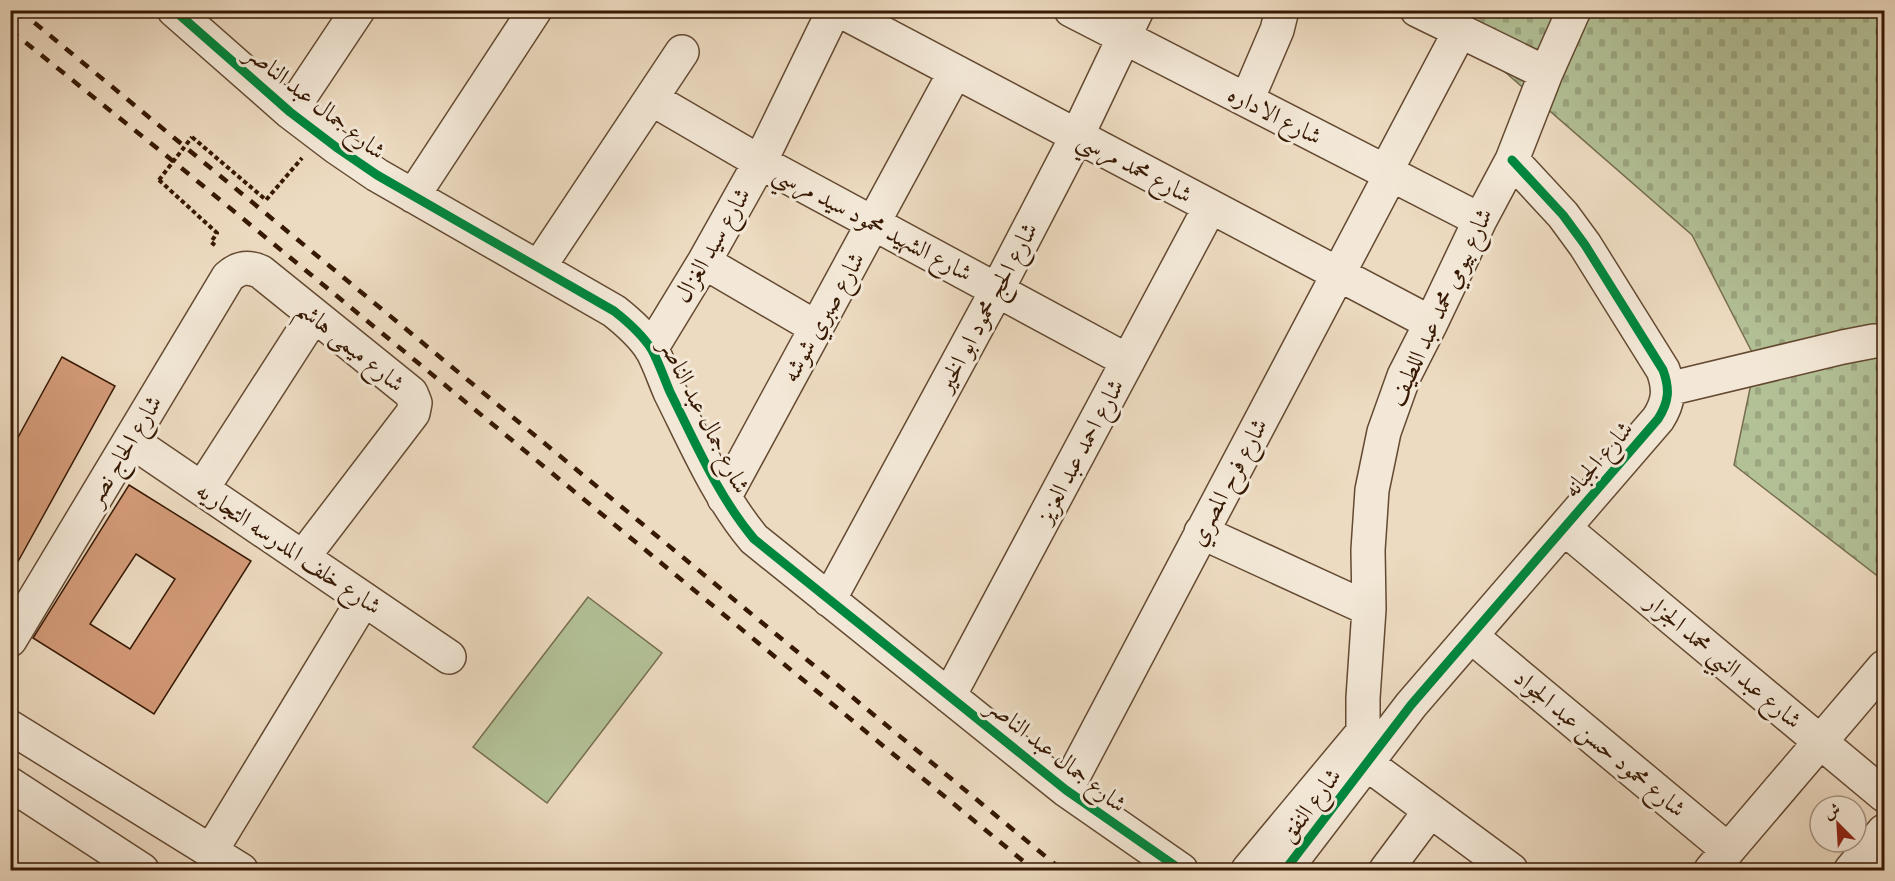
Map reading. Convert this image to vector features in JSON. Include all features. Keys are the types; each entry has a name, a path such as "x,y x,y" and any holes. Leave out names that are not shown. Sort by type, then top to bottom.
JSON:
{"street":[{"path":"290,112 358,10"},
{"path":"413,196 535,10"},
{"name":"شارع سيد الغزال","path":"651,349 704,262 760,162 834,10"},
{"name":"شارع محمد مرسي","path":"839,10 1431,323"},
{"name":"شارع الاداره","path":"1071,10 1130,24 1247,100 1480,220"},
{"path":"1247,100 1282,10"},
{"path":"1417,10 1546,73"},
{"name":"شارع بيومي محمد عبد اللطيف","path":"1364,748 1363,698 1369,609 1368,550 1372,490 1384,432 1404,376 1512,160 1546,73 1574,10"},
{"name":"شارع جمال عبد الناصر","path":"180,12 290,112 377,175 614,310 634,328 651,349 724,498 737,519 754,539 1066,790 1181,870"},
{"name":"شارع الحج محمود ابو الخير","path":"829,600 997,290 1077,136 1130,24"},
{"name":"شارع فرح المصري","path":"1066,790 1338,274 1460,31"},
{"path":"539,267 682,52"},
{"name":"شارع صبري شوشه","path":"724,498 955,72"},
{"name":"شارع الشهيد محمود سيد مرسي","path":"652,99 760,162 1128,361"},
{"path":"1512,160 1563,215 1585,245 1663,370 1668,389 1844,347 1884,341"},
{"name":"شارع احمد عبد العزيز","path":"950,696 1210,207"},
{"name":"شارع ميمى هاشم","path":"234,260 261,272 411,393 415,403 413,413 303,557"},
{"name":"شارع الحاج نصر","path":"10,640 228,277 235,271 234,260"},
{"path":"704,262 817,328"},
{"path":"202,489 314,315"},
{"name":"شارع الجبانه","path":"1364,748 1411,705 1658,419 1665,408 1668,389"},
{"name":"شارع خلف المدرسه التجاريه","path":"130,440 449,657"},
{"name":"شارع عبد النبي محمد الجزار","path":"1564,528 1884,795"},
{"path":"1201,532 1369,609"},
{"path":"211,851 364,599"},
{"name":"شارع محمود حسن عبد الجواد","path":"1471,636 1719,860"},
{"path":"1719,860 1884,667"},
{"path":"10,727 240,870"},
{"path":"1248,870 1364,748 1430,811 1511,870"},
{"name":"شارع النفق","path":"1285,870 1364,748"},
{"path":"10,784 137,869 172,827"},
{"path":"1386,870 1430,811"},
{"path":"1851,870 1884,831"}],"path":[{"path":"234,260 211,242 217,232 159,180 192,137 266,200 321,136"}],"green space":[{"path":"1425,11 1884,11 1884,581 1734,465 1756,360 1692,235 1505,72"},
{"path":"588,597 662,653 547,803 473,747"}],"building":[{"path":"62,357 115,386 10,576 10,452"},
{"path":"129,485 251,561 154,714 33,638","holes":["136,554 175,579 130,649 90,624"]}],"railway":[{"path":"19,10 1062,870"},
{"path":"10,30 168,157 1034,870"}],"cycle path":[{"path":"174,10 290,112 336,147 377,175 614,311 624,319 652,350 708,468 729,505 754,539 1066,790 1181,870"},
{"path":"1285,870 1411,705 1658,419 1666,401 1667,383 1663,370 1585,245 1563,215 1512,160"}]}
